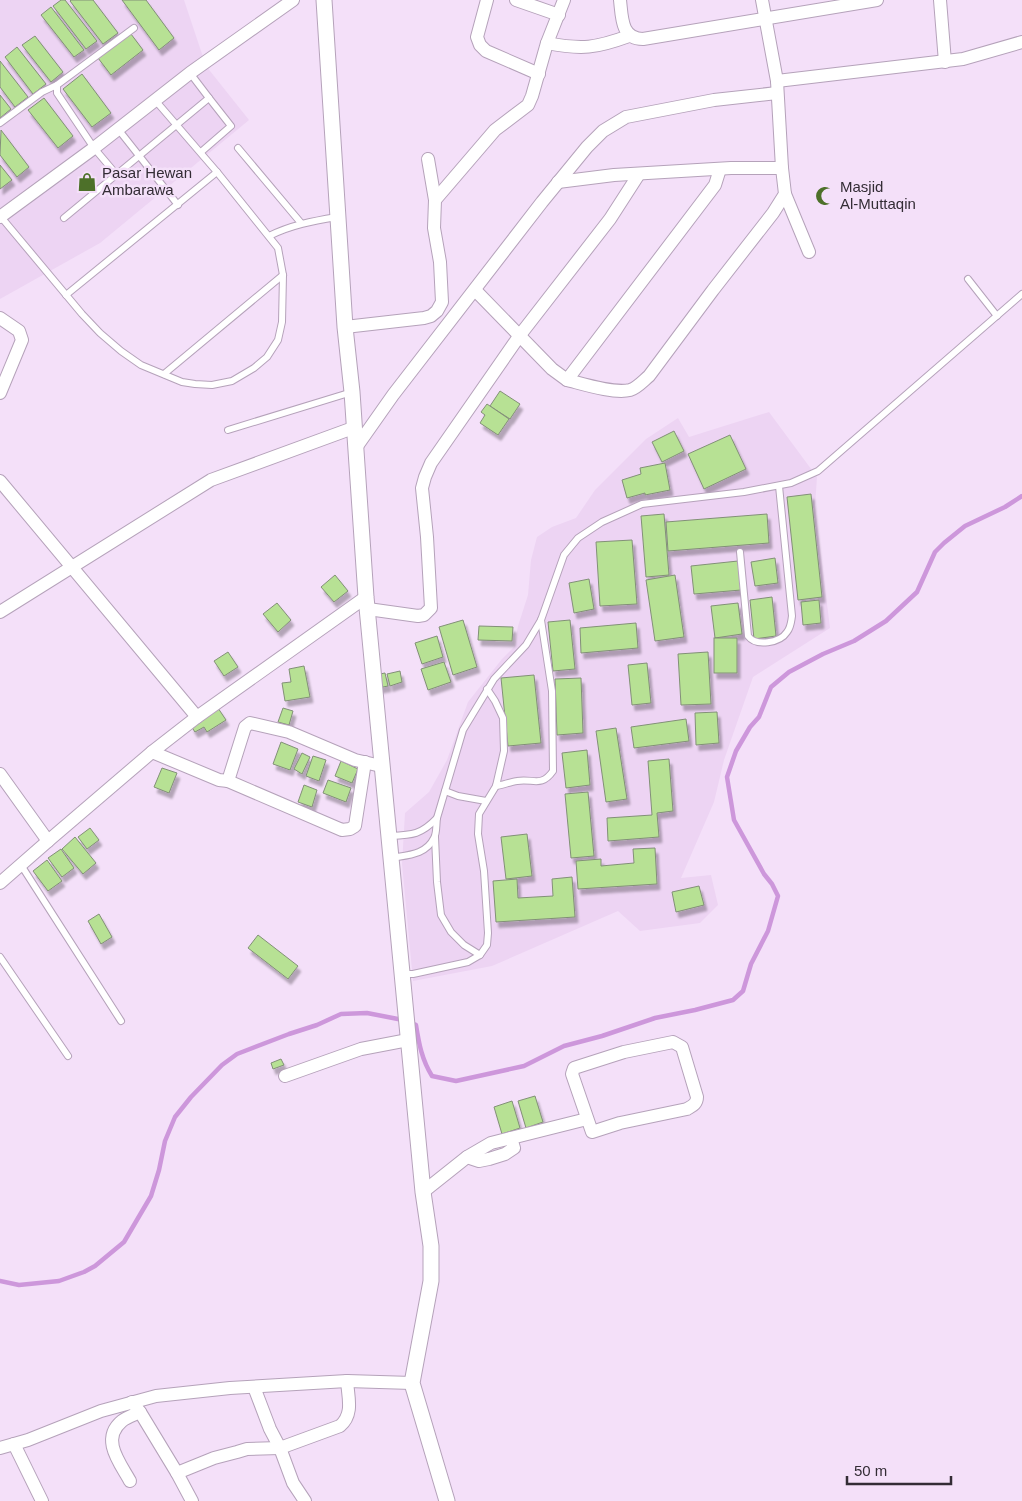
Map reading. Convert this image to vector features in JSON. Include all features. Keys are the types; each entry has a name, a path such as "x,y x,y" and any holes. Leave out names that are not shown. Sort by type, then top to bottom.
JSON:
{"street":[{"path":"0,217 94,148 190,73 293,0"},
{"path":"324,0 345,327 352,392 353,428 367,603 423,1192 431,1246 431,1281 412,1383 447,1501"},
{"path":"487,0 477,37 480,45 486,50 539,74"},
{"path":"516,0 559,15"},
{"path":"435,200 495,130 528,105 547,43 564,0"},
{"path":"620,0 622,20 629,36 634,39 877,0"},
{"path":"762,0 777,87 785,194 809,252"},
{"path":"940,0 945,62"},
{"path":"547,43 572,48 601,46 629,36"},
{"path":"355,450 393,395 474,290 586,147 603,131 626,117 777,87 963,59 1022,42"},
{"path":"345,327 424,318 431,316 437,311 442,302 440,262 434,228 435,200 428,159"},
{"path":"558,182 720,169 782,168"},
{"path":"568,380 715,185 720,169"},
{"path":"0,883 152,752 197,717 367,603 418,616 424,615 430,608 427,537 422,488 431,463 520,335 610,219 640,174"},
{"path":"474,290 552,369 568,380 595,388 629,390 639,385 649,376 773,213 785,194"},
{"path":"0,318 19,331 22,340 0,393"},
{"path":"0,612 211,480 353,428"},
{"path":"0,481 197,717"},
{"path":"228,781 245,727 250,723 289,732 355,760 382,766"},
{"path":"152,752 219,780 228,781 342,830 355,826 365,762"},
{"path":"0,774 48,840"},
{"path":"284,1076 360,1049 407,1027"},
{"path":"673,1042 682,1047 697,1097 694,1105 687,1109 620,1123 592,1132 586,1119 572,1074 574,1068 624,1052 673,1042"},
{"path":"423,1192 467,1157 491,1142 586,1119"},
{"path":"130,1481 114,1452 110,1440 113,1432 136,1407 156,1396 230,1388 347,1381 412,1383"},
{"path":"177,1473 214,1458 247,1449 280,1448 328,1432 340,1426 347,1420 349,1415 347,1381"},
{"path":"254,1387 293,1483 305,1501"},
{"path":"0,1448 101,1411 136,1407"},
{"path":"136,1407 192,1501"},
{"path":"14,1444 42,1501"}],"lane":[{"path":"0,124 42,92 57,85 134,28"},
{"path":"190,73 230,124 201,152"},
{"path":"57,85 57,93 94,148 116,174"},
{"path":"64,218 209,98"},
{"path":"0,217 100,334 141,365 182,382 212,385 232,381 254,368 267,357 278,340 282,322 283,275 280,250 201,152 155,100"},
{"path":"118,129 178,205"},
{"path":"238,148 301,223"},
{"path":"66,296 217,172"},
{"path":"269,236 284,228 301,223 338,217"},
{"path":"164,374 283,275"},
{"path":"968,279 997,316"},
{"path":"480,955 464,945 451,932 441,915 435,837 437,818 463,730 494,679 526,645 542,620 564,555 578,538 602,522 642,504 744,492 791,484 818,471 1022,294"},
{"path":"228,430 352,392"},
{"path":"740,552 748,636 751,641 756,643 780,639 787,633 791,625 792,616 779,486"},
{"path":"496,786 518,781 538,782 547,780 553,771 552,691 542,620"},
{"path":"402,974 413,974 468,962 480,955 487,945 484,871 478,834 479,814 496,786 504,751 503,718 487,689"},
{"path":"445,791 458,796 486,801"},
{"path":"389,836 413,835 427,829 437,818"},
{"path":"391,858 426,850 435,837"},
{"path":"21,865 121,1020"},
{"path":"0,957 68,1056"}],"shaded area":[{"name":"Pasar Hewan Ambarawa","path":"0,0 184,0 206,66 249,120 100,243 0,299"},
{"path":"769,412 817,477 815,506 830,628 753,677 724,760 714,802 681,878 711,875 718,905 700,923 640,931 618,911 492,966 413,981 402,864 405,813 429,792 447,760 468,702 502,659 514,647 518,626 528,595 531,560 537,537 552,527 576,518 595,490 646,439 678,418 689,437"}],"building":[{"path":"61,0 65,0 97,41 86,49 53,6"},
{"path":"71,0 93,0 118,33 103,44"},
{"path":"122,0 146,0 174,38 159,50"},
{"path":"51,7 84,50 74,57 41,15"},
{"path":"131,34 143,50 111,75 98,58"},
{"path":"35,36 63,72 51,82 22,45"},
{"path":"17,47 46,84 33,94 5,57"},
{"path":"0,61 28,97 15,107 0,87"},
{"path":"82,74 111,113 92,127 63,89"},
{"path":"0,95 11,109 0,118"},
{"path":"44,98 73,136 58,148 28,110"},
{"path":"1,130 29,167 17,177 0,155"},
{"path":"0,165 12,180 0,189"},
{"path":"500,391 520,404 510,419 490,406"},
{"path":"487,404 509,419 498,435 480,423 485,415 481,412"},
{"path":"674,431 684,451 662,462 652,442"},
{"path":"730,435 746,469 704,489 688,454"},
{"path":"665,463 670,490 645,495 645,493 627,498 622,480 641,474 640,468"},
{"path":"811,494 822,597 798,600 787,497"},
{"path":"664,514 669,575 646,577 641,516"},
{"path":"767,514 769,543 668,551 666,522"},
{"path":"632,540 637,604 600,606 596,542"},
{"path":"775,558 778,583 755,586 751,562"},
{"path":"738,561 741,590 694,594 691,566"},
{"path":"335,575 348,591 334,602 321,587"},
{"path":"675,575 684,637 655,641 646,580"},
{"path":"589,579 594,609 574,613 569,583"},
{"path":"772,597 776,636 754,639 750,600"},
{"path":"819,600 821,623 803,625 801,602"},
{"path":"277,603 291,620 278,632 263,614"},
{"path":"738,603 742,634 715,638 711,606"},
{"path":"463,620 477,667 453,675 439,627"},
{"path":"570,620 575,669 553,671 548,622"},
{"path":"636,623 638,648 581,653 580,628"},
{"path":"479,626 513,627 512,641 478,640"},
{"path":"437,636 443,657 422,664 415,643"},
{"path":"714,638 737,638 737,673 714,673"},
{"path":"228,652 238,667 224,676 214,661"},
{"path":"708,652 711,704 681,705 678,654"},
{"path":"444,662 451,682 428,690 421,669"},
{"path":"647,663 651,703 632,705 628,665"},
{"path":"304,666 310,697 285,701 282,683 291,682 289,669"},
{"path":"400,671 402,682 390,686 387,674"},
{"path":"385,673 388,686 378,688 375,675"},
{"path":"534,675 541,743 508,746 501,678"},
{"path":"581,678 583,733 557,735 555,679"},
{"path":"218,708 226,720 207,732 204,727 195,732 191,726"},
{"path":"283,708 293,711 289,725 278,722"},
{"path":"717,712 719,743 696,745 695,713"},
{"path":"686,719 689,741 634,748 631,727"},
{"path":"616,728 627,799 606,802 596,731"},
{"path":"281,742 298,749 290,770 273,764"},
{"path":"587,750 590,785 566,788 562,753"},
{"path":"302,753 310,757 302,774 294,769"},
{"path":"313,756 326,760 319,781 306,776"},
{"path":"669,759 673,811 657,813 659,837 608,841 607,818 652,815 648,761"},
{"path":"341,761 358,769 352,783 335,776"},
{"path":"162,768 177,773 169,793 154,787"},
{"path":"328,780 351,788 346,802 323,793"},
{"path":"304,785 317,790 312,807 298,802"},
{"path":"588,792 594,856 571,858 565,794"},
{"path":"90,828 99,840 87,849 78,837"},
{"path":"527,834 532,876 506,879 501,837"},
{"path":"75,837 96,863 83,874 62,849"},
{"path":"655,848 657,884 578,889 576,861 601,859 601,866 634,863 633,849"},
{"path":"61,849 74,868 62,877 48,858"},
{"path":"47,860 62,881 48,891 33,871"},
{"path":"572,877 575,917 496,922 493,881 517,879 518,898 553,896 552,879"},
{"path":"699,886 704,905 676,912 672,892"},
{"path":"99,914 112,937 101,944 88,921"},
{"path":"258,935 298,966 288,979 248,948"},
{"path":"281,1059 284,1065 273,1069 271,1063"},
{"path":"535,1096 543,1122 526,1128 518,1101"},
{"path":"512,1101 520,1128 502,1134 494,1107"}],"waterway":[{"path":"410,1023 416,1025 421,1052 432,1076 456,1081 524,1066 564,1046 602,1036 655,1018 733,1000 743,991 751,964 768,931 778,896 734,820 727,777 736,751 750,727 759,717 771,687 789,672 823,654 854,641 886,621 917,592 935,552 944,543 965,526 1005,507 1022,496"},
{"path":"0,1281 19,1285 59,1281 95,1266 124,1242 151,1196 165,1141 175,1117 191,1097 222,1065 237,1054 317,1025 341,1014 367,1013 403,1020"}],"place":[{"name":"Pasar Hewan Ambarawa","path":"87,182"},
{"name":"Masjid Al-Muttaqin","path":"825,196"}]}
